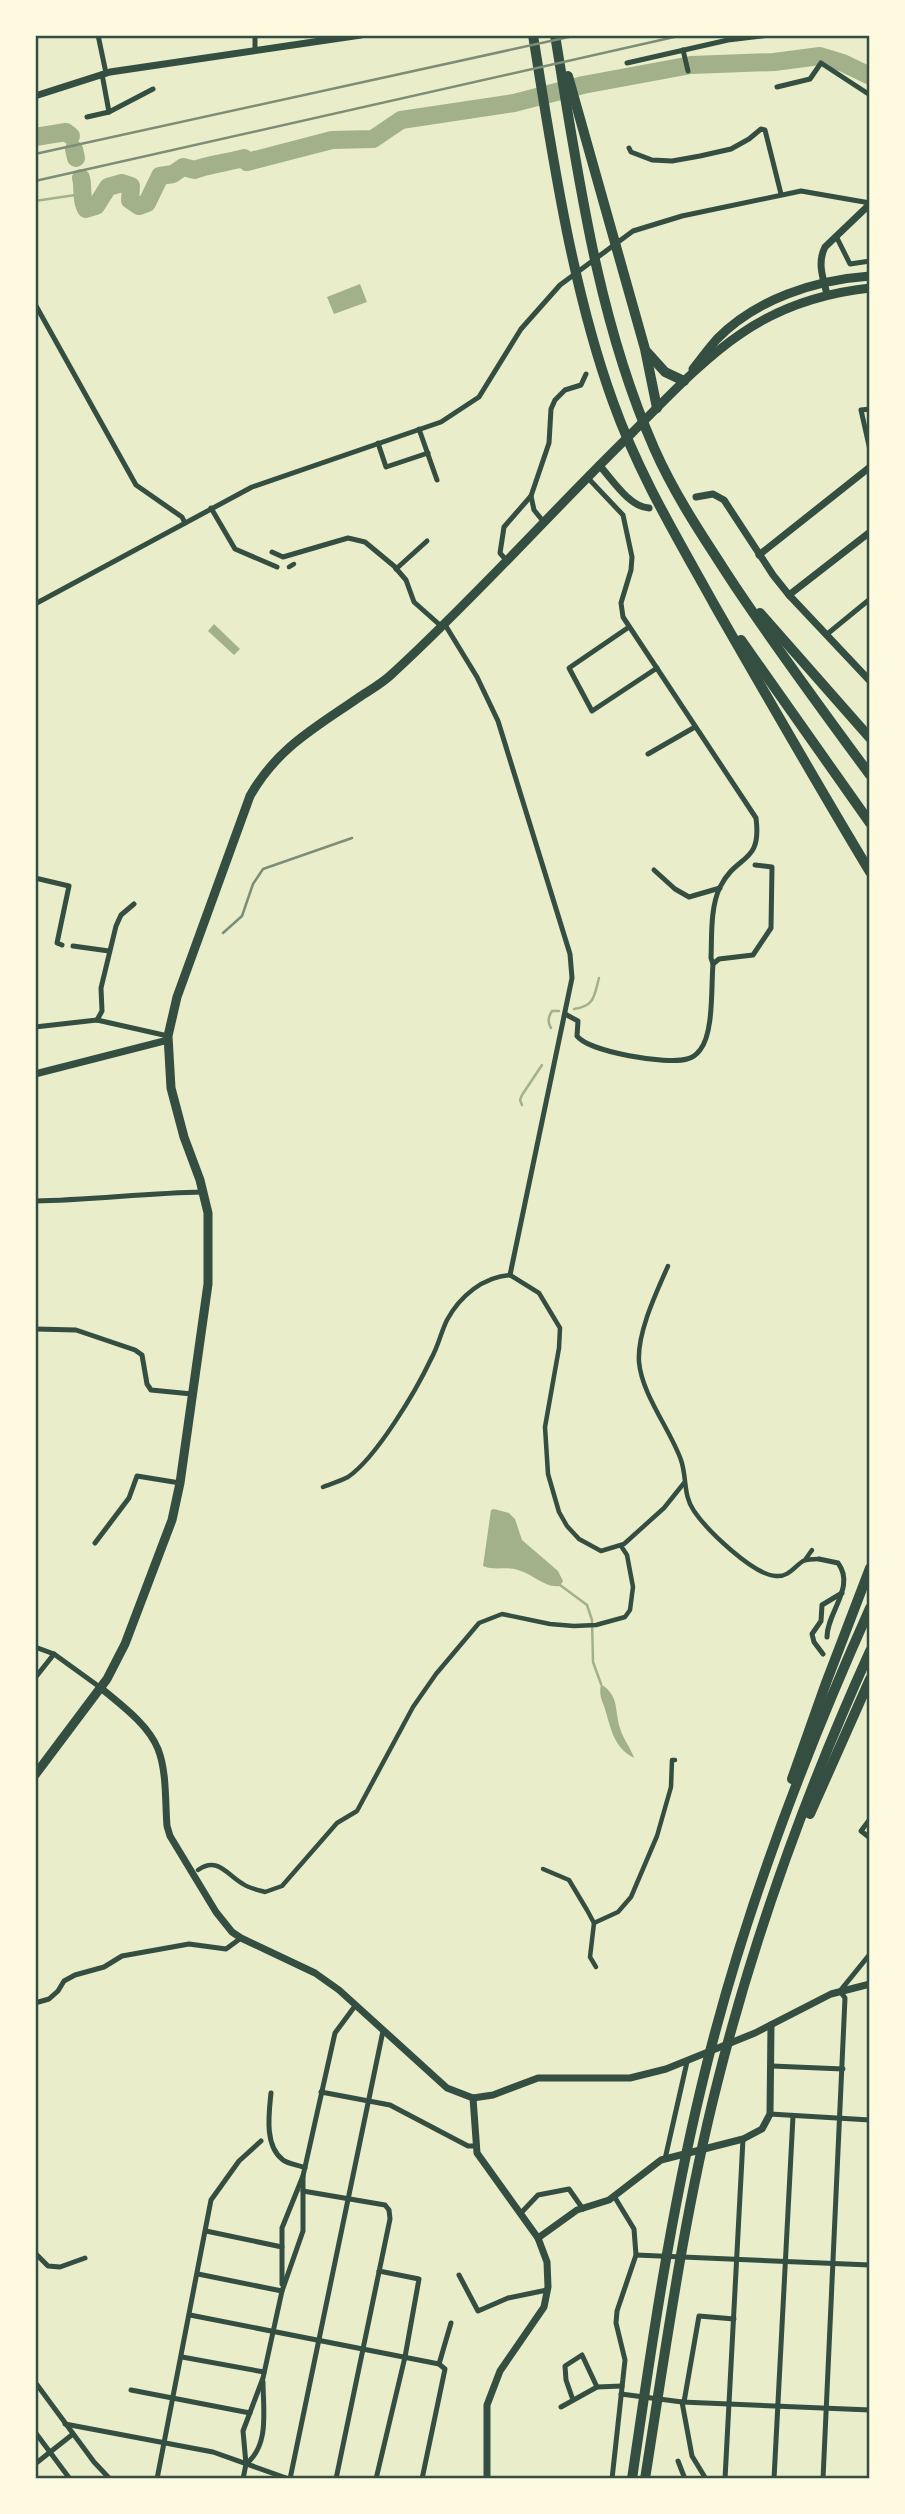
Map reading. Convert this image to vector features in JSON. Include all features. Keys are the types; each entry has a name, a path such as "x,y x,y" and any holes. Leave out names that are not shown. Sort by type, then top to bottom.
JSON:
{"highway":[{"path":"533,35 580,285 613,402 652,504 713,602 769,704 870,872"},
{"path":"556,35 645,349 657,408"},
{"path":"556,35 589,230 611,323 645,427 677,494 736,587 775,646 870,775"},
{"path":"676,390 716,340 734,324 780,297 824,282 870,276"},
{"path":"35,1775 101,1688 125,1644 172,1520 180,1483 208,1284 209,1228 203,1192 171,1088 168,1038 177,997 238,825 260,780 287,747 390,676 657,408 740,334 773,315 827,294 870,288"},
{"path":"645,349 665,372 684,381"},
{"path":"736,587 870,738"},
{"path":"713,602 870,822"},
{"path":"632,2479 662,2276 701,2085 790,1787 870,1568"},
{"path":"757,1897 795,1788 870,1608"},
{"path":"645,2479 677,2275 716,2085 770,1904 810,1795 870,1651"},
{"path":"770,1904 870,1679"}],"street":[{"path":"98,35 109,112"},
{"path":"254,51 255,35"},
{"path":"35,96 104,73 362,35"},
{"path":"627,63 684,53 728,40 770,35"},
{"path":"684,53 688,71"},
{"path":"777,87 810,79 821,63 870,94"},
{"path":"87,117 109,112 153,89"},
{"path":"629,148 631,152 652,160 672,161 731,149 750,139 761,129 765,130 781,194"},
{"path":"35,604 251,487 442,422 479,397 521,329 560,285 629,233 656,222 801,191 870,204"},
{"path":"827,294 820,260 822,254 836,236 870,204"},
{"path":"836,236 850,264 870,261"},
{"path":"35,304 136,485 182,517 186,523"},
{"path":"506,559 500,553 504,527 531,496 549,443 551,409 555,400 565,390 581,385 586,374"},
{"path":"870,409 861,410 870,450"},
{"path":"419,429 437,480"},
{"path":"378,443 386,467 428,453"},
{"path":"599,465 634,502 641,507 652,504"},
{"path":"760,555 870,467"},
{"path":"565,1014 578,1021 577,1036 591,1046 622,1054 672,1061 688,1059 698,1053 708,1034 713,964 710,958 712,920 720,888 733,870 756,847 758,835 756,818 623,617 621,603 632,557 623,515 587,477"},
{"path":"696,497 713,495 724,500 789,595 870,681"},
{"path":"531,496 534,510 543,520"},
{"path":"211,508 235,550 277,568"},
{"path":"789,595 870,532"},
{"path":"272,552 283,557 348,538 358,539 373,547 406,580 414,602 442,625 477,677 498,721 516,775 570,954 572,978 510,1275"},
{"path":"396,569 427,541"},
{"path":"826,635 870,599"},
{"path":"629,627 569,668 592,711 657,667"},
{"path":"648,754 695,727"},
{"path":"713,964 719,959 752,955 771,928 772,867 755,864"},
{"path":"654,870 675,889 689,897 720,888"},
{"path":"35,878 69,886 57,943 62,944"},
{"path":"97,1020 102,1011 100,988 109,951 121,915 134,904"},
{"path":"74,946 109,951"},
{"path":"35,1027 97,1020 168,1038"},
{"path":"35,1074 168,1038"},
{"path":"35,1201 124,1198 153,1192 203,1192"},
{"path":"668,1266 653,1301 639,1350 639,1365 682,1462 684,1483 692,1510 716,1537 761,1572 776,1576 789,1574 813,1550"},
{"path":"323,1487 348,1477 376,1447 411,1395 431,1359 447,1321 461,1302 486,1280 510,1275 539,1293 560,1328 553,1392 545,1427 548,1474 559,1512 579,1539 601,1551 621,1546 664,1508 684,1483"},
{"path":"35,1329 76,1330 135,1350 142,1355 147,1384 151,1390 192,1394"},
{"path":"95,1543 129,1498 137,1476 180,1483"},
{"path":"198,1870 210,1864 224,1868 243,1885 265,1892 282,1886 337,1823 357,1811 413,1707 436,1674 479,1623 502,1614 574,1626 596,1625 625,1617 630,1610 634,1587 627,1555 621,1546"},
{"path":"805,1560 819,1559 838,1563 845,1576 827,1637"},
{"path":"823,1654 814,1642 812,1634 821,1621 822,1605 842,1593"},
{"path":"35,1647 54,1654 101,1688 143,1726 155,1743 161,1759 170,1836 216,1912 232,1932 315,1973 339,1990 447,2088 473,2098 493,2095 538,2078 630,2078 687,2062 755,2033 840,1991 870,1984"},
{"path":"35,1678 54,1654"},
{"path":"594,1923 618,1912 633,1894 657,1836 671,1787 672,1760 676,1760"},
{"path":"870,1819 861,1831 870,1838"},
{"path":"543,1869 569,1880 594,1923 590,1957 596,1967"},
{"path":"35,2003 49,1998 58,1991 64,1981 75,1975 104,1967 122,1956 189,1944 226,1949 241,1938"},
{"path":"840,1991 870,1954"},
{"path":"823,2479 843,2069 845,1998 840,1991"},
{"path":"282,2291 282,2228 303,2176 335,2033 355,2006"},
{"path":"538,2238 570,2215 614,2196 666,2158 743,2139 762,2129 770,2114 771,2025"},
{"path":"65,2424 213,2452 289,2479 383,2031"},
{"path":"666,2158 687,2062"},
{"path":"772,2066 843,2069"},
{"path":"321,2092 390,2105 468,2146 477,2146"},
{"path":"271,2093 272,2145 283,2160 305,2168"},
{"path":"473,2098 477,2153 538,2238 547,2262 544,2307 510,2354 493,2386 487,2405 487,2479"},
{"path":"770,2114 870,2120"},
{"path":"774,2479 793,2116"},
{"path":"725,2479 743,2139"},
{"path":"157,2479 211,2200 239,2161 261,2141"},
{"path":"243,2479 246,2464 243,2431 263,2375 282,2291 303,2231 303,2176"},
{"path":"520,2214 538,2195 569,2189 583,2209"},
{"path":"303,2191 385,2205 389,2210 390,2219 336,2479"},
{"path":"612,2479 625,2360 616,2323 617,2311 636,2255 634,2229 614,2196"},
{"path":"206,2231 282,2246"},
{"path":"35,2249 36,2254 48,2266 60,2267 85,2258"},
{"path":"636,2255 870,2265"},
{"path":"376,2479 405,2357 419,2279 379,2271"},
{"path":"198,2274 282,2291"},
{"path":"459,2275 478,2311 508,2298 547,2290"},
{"path":"190,2315 439,2364 445,2369 422,2479"},
{"path":"706,2479 692,2456 683,2402 699,2316 734,2319"},
{"path":"439,2364 451,2323"},
{"path":"573,2400 566,2380 565,2366 582,2355 597,2387"},
{"path":"182,2357 263,2375"},
{"path":"246,2464 253,2459 264,2434 263,2375"},
{"path":"35,2382 110,2479"},
{"path":"561,2407 597,2387 622,2385"},
{"path":"131,2389 250,2413"},
{"path":"621,2394 683,2402 870,2410"},
{"path":"35,2432 70,2479"},
{"path":"35,2464 73,2434"},
{"path":"678,2462 685,2479"}],"shaded area":[{"path":"360,284 367,302 334,314 327,297"},
{"path":"214,624 240,649 234,655 208,631"},
{"path":"491,1510 509,1513 515,1519 522,1540 558,1571 563,1581 560,1586 549,1585 518,1570 483,1566"},
{"path":"601,1684 614,1699 621,1732 634,1758 617,1743 601,1698"}],"waterway":[{"path":"81,178 86,209 96,206 108,187 122,183 131,186 130,200 139,206 147,203 160,176 173,174 183,167 195,170 244,158 247,162 332,140 373,139 401,120 514,103 583,85 691,65 774,62 820,56 870,76"},
{"path":"35,137 66,132 71,136"},
{"path":"74,149 76,158"},
{"path":"35,201 82,194"},
{"path":"574,1009 590,1003 599,978"},
{"path":"551,1028 550,1015 552,1011 559,1011"},
{"path":"522,1105 522,1095 542,1065"},
{"path":"560,1585 587,1605 592,1620 593,1662 601,1684"}],"railway":[{"path":"35,154 578,35"},
{"path":"35,181 683,35"},
{"path":"223,933 242,916 253,884 263,869 352,838"}]}
